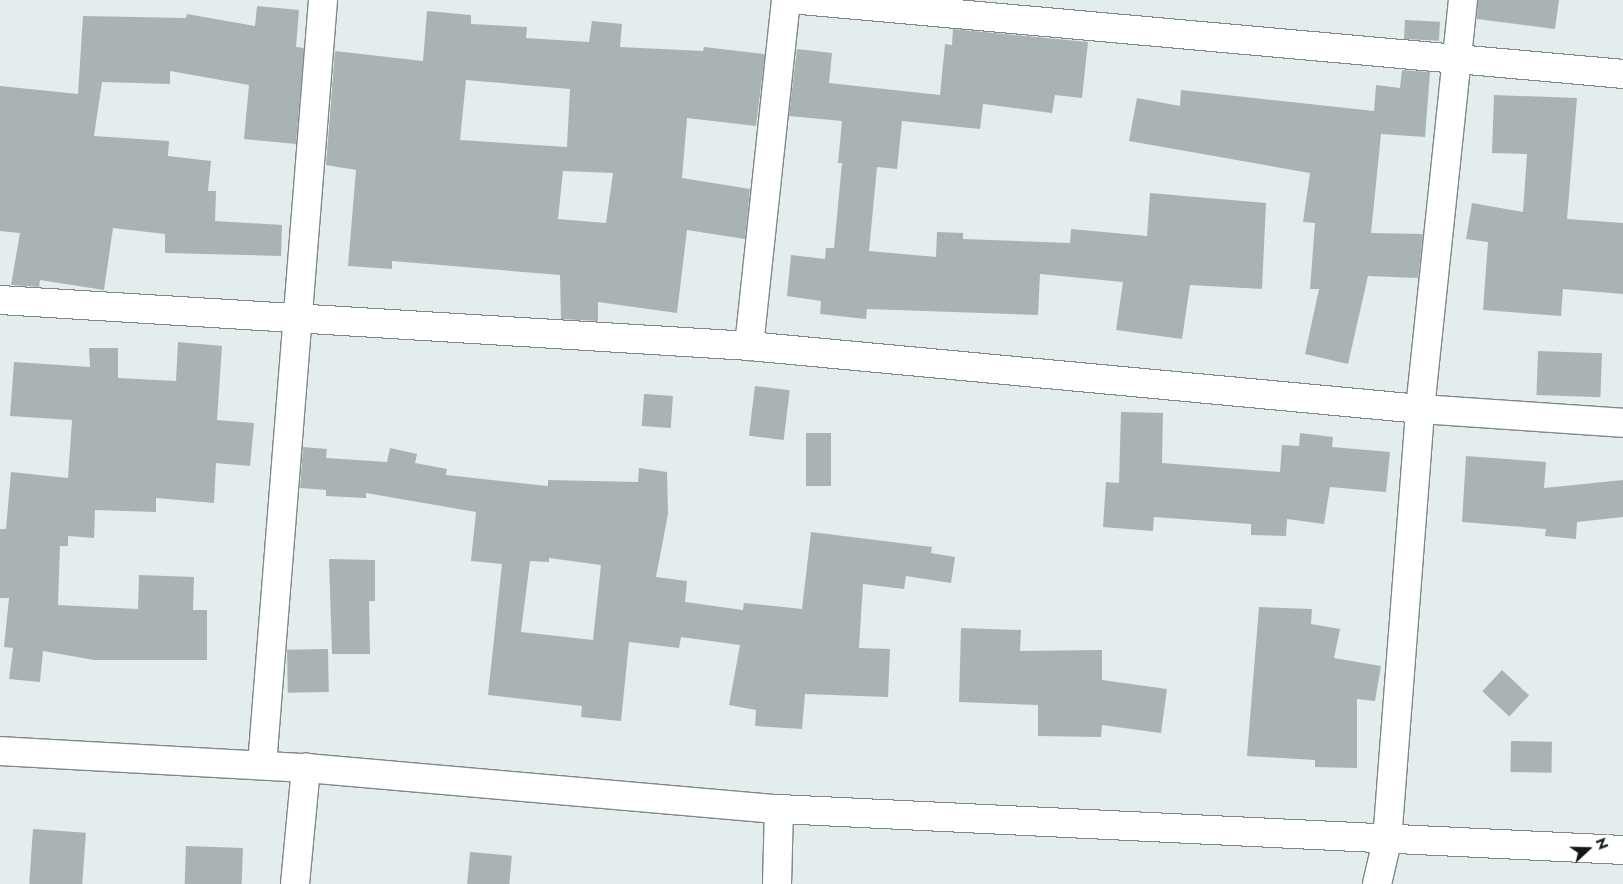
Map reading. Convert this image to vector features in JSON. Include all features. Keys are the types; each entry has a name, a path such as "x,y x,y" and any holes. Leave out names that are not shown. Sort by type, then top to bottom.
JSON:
{"street":[{"path":"262,765 299,321 323,0"},
{"path":"749,346 786,0"},
{"path":"801,0 1459,62 1623,74"},
{"path":"1377,884 1387,841 1420,409 1459,62 1464,0"},
{"path":"0,300 299,321 749,346 1420,409 1623,423"},
{"path":"0,751 306,768 779,809 1387,841 1623,850"},
{"path":"295,884 306,768"},
{"path":"777,884 779,809"}],"building":[{"path":"1478,0 1559,0 1555,29 1477,19"},
{"path":"257,6 299,10 296,47 304,48 296,144 244,139 249,85 170,71 170,84 102,82 94,136 169,141 168,156 211,161 208,191 216,191 215,221 282,225 281,256 165,253 165,234 113,228 104,290 40,280 39,287 11,285 20,233 0,231 0,86 78,94 83,16 186,18 187,14 255,26"},
{"path":"427,11 471,15 471,24 527,27 526,38 589,42 592,21 622,24 620,47 703,51 704,47 765,54 756,126 687,118 682,178 750,189 745,239 687,230 677,313 598,302 598,321 561,319 560,275 392,261 392,269 348,266 356,170 326,165 335,51 423,61","holes":["466,80 570,89 567,147 460,140","563,171 613,173 606,223 558,219"]},
{"path":"1405,20 1440,22 1439,41 1404,39"},
{"path":"953,29 1088,42 1082,98 1055,95 1052,113 983,104 980,129 902,121 897,169 877,167 869,251 936,257 937,232 963,233 963,239 1070,243 1071,229 1147,236 1150,193 1266,203 1262,289 1190,285 1182,339 1116,330 1123,282 1040,274 1038,315 867,309 866,319 820,314 821,301 787,296 791,255 825,259 826,248 834,248 842,163 838,163 842,121 789,116 797,49 832,53 829,83 940,95 945,44 952,45"},
{"path":"1402,70 1430,72 1425,137 1381,134 1371,233 1423,234 1418,278 1368,276 1348,364 1305,354 1319,289 1310,289 1315,223 1303,222 1310,173 1129,141 1137,98 1180,106 1181,90 1374,111 1376,85 1400,88"},
{"path":"1494,95 1577,98 1567,219 1623,223 1623,294 1563,289 1561,316 1483,310 1488,242 1466,239 1472,203 1523,212 1527,154 1492,153"},
{"path":"178,342 222,346 217,420 254,423 250,466 216,463 214,503 156,498 156,512 95,510 94,538 68,536 68,546 60,546 58,605 138,609 139,575 194,577 193,610 207,610 207,660 94,660 43,651 40,682 9,679 13,648 4,647 9,598 0,598 0,529 6,529 11,472 68,478 72,420 10,416 14,362 90,367 89,348 118,348 118,378 176,381"},
{"path":"1538,351 1602,353 1600,397 1536,395"},
{"path":"755,386 790,390 784,440 749,436"},
{"path":"644,394 673,396 671,428 642,426"},
{"path":"1121,412 1163,413 1162,463 1280,472 1282,445 1299,446 1300,433 1333,437 1332,447 1390,452 1386,492 1330,487 1324,524 1287,519 1286,536 1251,535 1251,524 1154,517 1153,531 1103,527 1106,482 1119,483"},
{"path":"806,433 831,433 831,486 806,486"},
{"path":"303,447 327,449 326,458 387,462 390,448 417,454 415,463 447,469 446,475 548,486 548,480 638,482 639,468 667,472 668,514 656,577 687,581 685,602 743,610 744,603 802,609 811,532 932,547 931,553 955,557 951,583 906,576 904,589 863,584 859,648 890,649 888,697 805,694 802,729 755,726 756,710 729,705 740,645 681,637 679,648 629,642 621,721 581,717 582,706 488,695 502,564 471,561 476,512 366,493 366,498 326,496 326,490 300,488","holes":["549,558 601,565 593,640 521,632 530,561 549,562"]},
{"path":"1466,456 1546,462 1544,488 1623,480 1623,517 1577,522 1576,539 1545,536 1546,529 1462,522"},
{"path":"329,559 375,560 375,601 369,601 370,654 332,654"},
{"path":"1259,607 1312,609 1311,624 1340,629 1334,658 1381,666 1375,701 1357,699 1357,768 1315,767 1315,760 1247,756"},
{"path":"961,628 1021,630 1020,651 1102,650 1102,680 1167,689 1161,733 1102,725 1101,737 1038,736 1038,705 959,702"},
{"path":"328,649 329,692 288,693 287,650"},
{"path":"1502,670 1529,695 1509,716 1482,691"},
{"path":"1511,741 1552,742 1551,773 1510,772"},
{"path":"33,829 86,833 82,884 29,884"},
{"path":"186,846 243,848 242,884 185,884"},
{"path":"470,852 512,856 509,884 467,884"}]}
